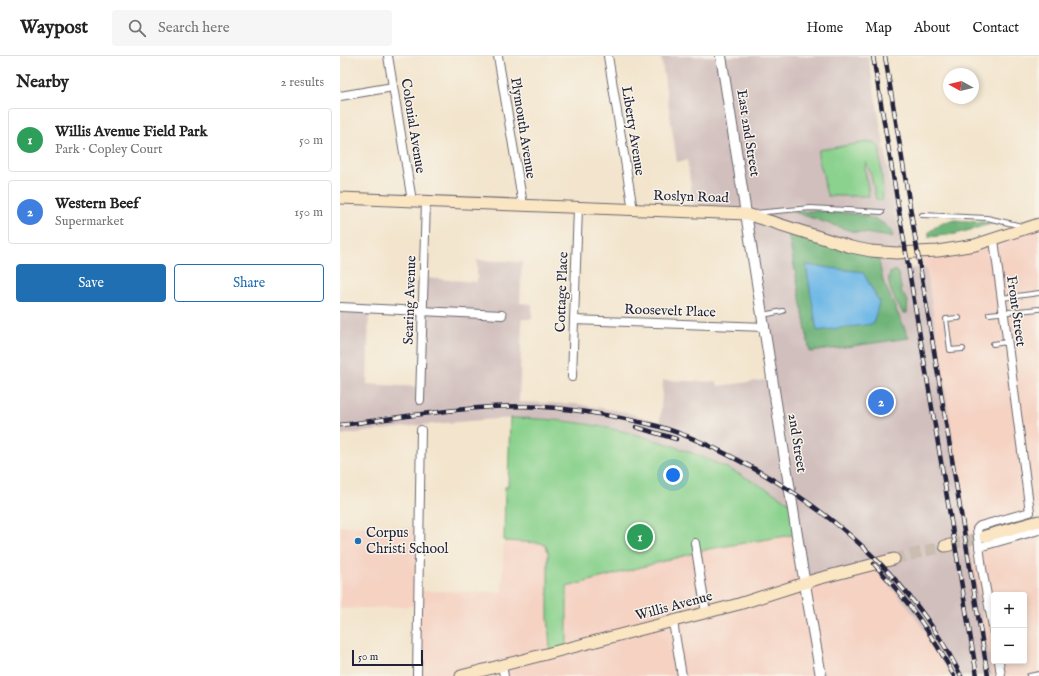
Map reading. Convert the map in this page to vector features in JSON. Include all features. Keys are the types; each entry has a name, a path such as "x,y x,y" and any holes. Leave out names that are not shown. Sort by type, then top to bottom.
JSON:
{"main road":[{"name":"Roslyn Road","path":"340,198 747,214 851,247 871,251 901,253 927,252 959,248 994,240 1037,226"},
{"path":"985,536 1039,521"},
{"name":"Willis Avenue","path":"461,676 503,671 706,613 804,583 894,559"}],"street":[{"name":"Colonial Avenue","path":"388,56 412,201"},
{"name":"Plymouth Avenue","path":"498,56 523,205"},
{"name":"Liberty Avenue","path":"608,56 633,210"},
{"name":"East 2nd Street","path":"722,56 747,214"},
{"path":"340,96 393,87"},
{"name":"Searing Avenue","path":"420,400 426,201"},
{"name":"Cottage Place","path":"572,377 578,208"},
{"name":"2nd Street","path":"747,214 804,583 821,676"},
{"name":"Front Street","path":"993,628 976,531 978,527 1030,512 994,240"},
{"path":"340,307 502,315"},
{"name":"Roosevelt Place","path":"574,320 765,327"},
{"path":"417,676 421,430"},
{"path":"979,547 1039,530"},
{"path":"695,543 706,613"},
{"path":"673,622 682,676"},
{"path":"999,664 1001,676"}],"lane":[{"path":"747,214 811,208 882,212"},
{"path":"922,215 987,218 1037,226"},
{"path":"1001,298 1039,293"},
{"path":"989,314 1039,309"},
{"path":"763,315 783,311"},
{"path":"959,318 946,319 950,350 963,349"},
{"path":"993,344 1007,342"},
{"path":"1029,676 1039,674"}],"shaded area":[{"path":"661,56 868,56 906,268 926,268 973,566 993,676 951,676 933,643 906,604 873,568 806,584 793,505 762,485 699,455 656,440 611,428 569,421 536,418 496,419 422,425 340,435 340,307 369,308 367,384 421,387 424,278 477,282 477,260 522,262 520,303 532,304 532,319 522,319 519,402 577,404 625,412 660,422 663,380 717,382 718,386 773,379 748,210 694,208 687,160 677,162"},
{"path":"1039,228 1039,676 988,676 920,253"},
{"path":"340,526 420,528 419,591 502,592 504,541 543,544 546,546 548,552 548,615 550,653 567,649 567,587 709,549 798,534 873,568 924,624 954,676 417,676 418,606 340,609"}],"green space":[{"path":"875,142 880,149 883,190 882,201 876,199 871,175 866,162 865,169 869,196 828,196 819,160 819,150"},
{"path":"814,211 847,213 871,218 881,222 889,228 893,236 891,237 851,231 794,212"},
{"path":"955,220 994,223 956,234 929,237 929,232 941,223"},
{"path":"787,227 877,252 883,281 909,338 810,352"},
{"path":"896,270 899,276 902,293 908,301 907,313 903,313 894,299 890,288 890,273"},
{"path":"510,418 548,419 622,431 693,453 761,485 793,505 798,534 709,549 567,587 567,649 550,653 548,615 548,552 546,546 541,543 504,541 505,487 508,486"}],"water":[{"path":"806,265 863,272 879,302 873,324 817,331"}],"tunnel":[{"path":"950,545 985,536"},
{"path":"894,559 945,546"}],"railway":[{"path":"873,56 977,676"},
{"path":"885,56 988,676"},
{"path":"340,425 476,408 531,406 595,413 620,418 657,426 697,440 748,465 791,491 821,512 876,559 923,614 943,644 961,676"},
{"path":"636,427 676,439"},
{"path":"874,564 918,617 954,676"}],"place":[{"name":"Western Beef","path":"881,402"},
{"name":"Willis Avenue Field Park","path":"640,537"},
{"name":"Corpus Christi School","path":"358,541"}]}
